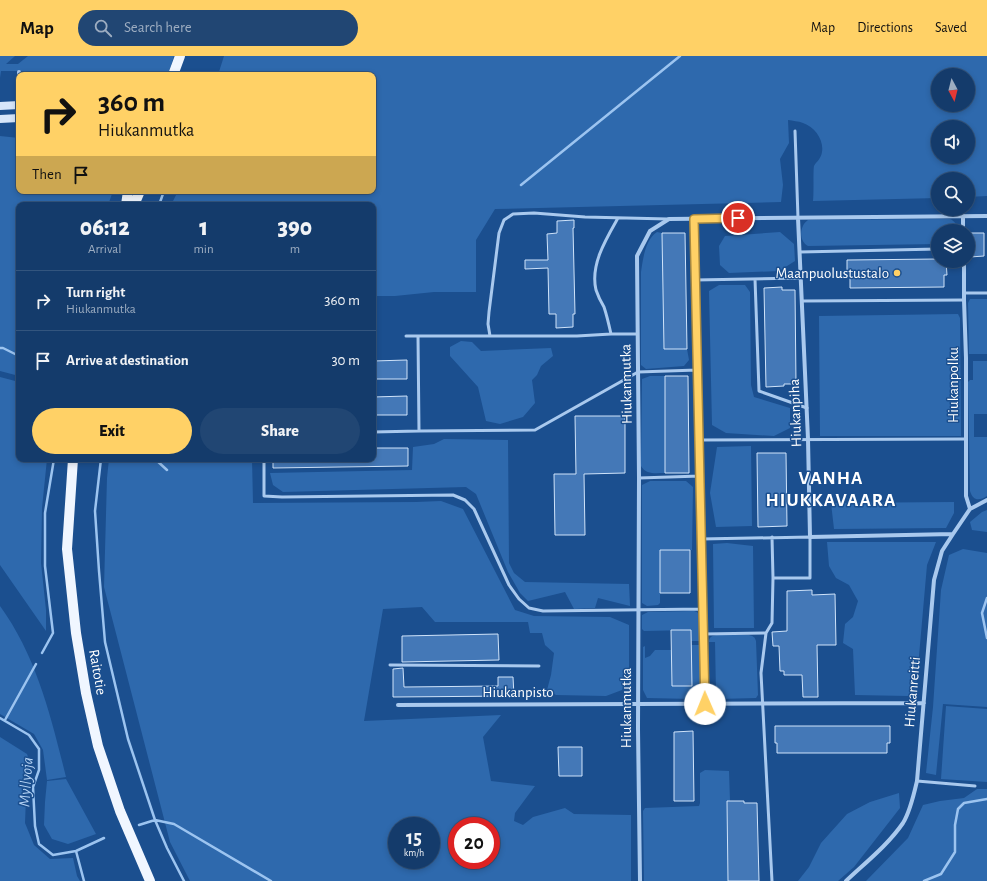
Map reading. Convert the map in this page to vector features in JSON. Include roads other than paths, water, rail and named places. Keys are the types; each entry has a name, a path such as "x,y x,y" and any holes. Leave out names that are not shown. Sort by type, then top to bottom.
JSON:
{"main road":[{"path":"174,72 180,56"},
{"path":"178,72 180,56"},
{"name":"Raitotie","path":"73,462 67,549 76,633 86,693 98,746 120,811 150,881"}],"street":[{"path":"0,106 16,105"},
{"path":"0,119 16,118"},
{"path":"669,219 963,216 963,224"},
{"path":"975,216 987,216"},
{"name":"Hiukanpiha","path":"798,218 807,408 810,537"},
{"name":"Hiukanmutka","path":"640,881 638,704 638,256 650,231 669,219"},
{"name":"Hiukanpolku","path":"964,268 966,358 966,496 970,509"},
{"name":"Hiukanreitti","path":"846,881 885,844 904,822 912,800 916,781 934,580 942,551 953,534 970,509 987,500"},
{"path":"810,537 953,534"},
{"path":"638,704 924,703"},
{"name":"Hiukanpisto","path":"398,705 638,704"}],"lane":[{"path":"794,131 798,218"},
{"path":"490,336 488,312 499,233 504,220 513,214 534,213 585,217 669,219"},
{"path":"611,334 607,316 596,290 595,275 598,258 606,238 618,218"},
{"path":"694,219 705,704"},
{"path":"800,252 931,249"},
{"path":"695,280 801,278"},
{"path":"754,279 759,390 807,408"},
{"path":"964,293 987,293"},
{"path":"802,301 964,300"},
{"path":"406,336 577,336 637,334"},
{"path":"418,336 419,431"},
{"path":"376,432 536,430 638,372 697,370"},
{"path":"699,440 965,439"},
{"path":"264,462 264,496 453,495 465,500 474,509 510,585 519,599 529,608 543,611 703,609"},
{"path":"639,478 700,476"},
{"path":"701,539 810,537 810,578 773,578"},
{"path":"772,538 772,623 766,633 761,674 772,881"},
{"path":"704,634 766,633"},
{"path":"390,665 538,666"},
{"path":"916,781 976,786"}],"waterway":[{"path":"521,185 680,56"},
{"path":"160,202 163,194"},
{"path":"0,348 16,354"},
{"path":"42,653 53,633 45,566 45,513 54,462"},
{"path":"101,462 95,511 105,642 128,739 155,820 184,881"},
{"path":"158,462 167,470"},
{"name":"Myllyoja","path":"987,598 982,613 987,638"},
{"path":"5,720 36,664"},
{"name":"Myllyoja","path":"0,718 29,735 39,749 39,770 33,787 35,826 39,844 53,855 76,851 104,838"},
{"name":"Myllyoja","path":"924,881 941,874 955,852 955,825 958,809 964,803 987,799"},
{"name":"Myllyoja","path":"139,825 155,820 174,824 271,881"},
{"path":"76,851 84,881"}],"place":[{"name":"Maanpuolustustalo","path":"897,273"}],"district":[{"name":"VANHA HIUKKAVAARA","path":"831,488"}]}
